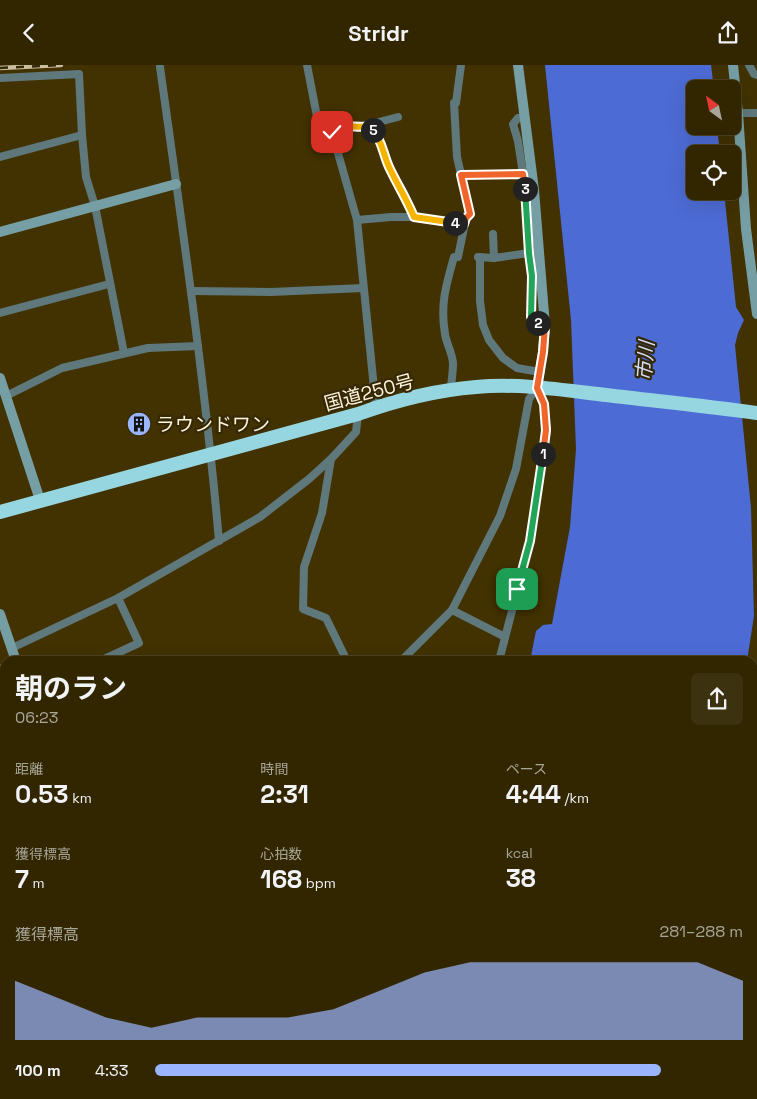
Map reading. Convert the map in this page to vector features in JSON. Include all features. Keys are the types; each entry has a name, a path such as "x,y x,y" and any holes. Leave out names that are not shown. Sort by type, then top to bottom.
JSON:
{"highway":[{"name":"国道250号","path":"0,512 40,499 358,414 376,407 476,387 505,386 566,390 757,413"}],"street":[{"path":"307,65 319,127 332,132"},
{"path":"451,391 453,363 444,329 443,296 454,257 458,257 464,224 470,214 457,157 454,103 456,103 461,65"},
{"path":"406,656 452,610 500,516 516,469 529,399 537,388 545,326 534,190 518,65"},
{"path":"733,65 735,80"},
{"path":"748,65 754,74 757,75"},
{"path":"160,67 192,291 212,454 219,541"},
{"path":"0,78 79,74 86,177 95,206 124,353"},
{"path":"741,113 757,113"},
{"path":"332,132 337,127 369,126 398,117"},
{"path":"524,117 518,117 513,124 518,141 526,194 532,276 531,317 535,322 545,326"},
{"path":"369,126 379,137 390,169 404,193 414,217"},
{"path":"332,132 357,220 376,407"},
{"path":"0,157 82,135"},
{"path":"740,135 746,229 757,314"},
{"path":"461,175 523,174"},
{"path":"0,232 176,184"},
{"path":"357,220 414,217 464,224"},
{"path":"493,234 494,258"},
{"path":"529,253 494,258 479,257 480,301 483,325 488,340 503,357 517,368 540,372"},
{"path":"0,313 109,283"},
{"path":"192,291 271,292 363,288"},
{"path":"6,396 62,368 148,347 198,346"},
{"path":"0,378 40,499"},
{"path":"500,656 530,541 546,430 544,404 537,388"},
{"path":"12,648 118,598 260,517 309,479 331,459 356,432 358,414"},
{"path":"331,459 322,513 304,567 302,609 326,618 345,656"},
{"path":"111,656 139,643 118,598"},
{"path":"452,610 505,637"},
{"path":"0,614 14,656"}],"water":[{"name":"市川","path":"545,65 711,65 713,80 686,80 686,135 718,135 719,145 686,145 686,200 725,200 736,307 744,320 735,345 751,508 754,616 748,656 531,656 536,631 543,625 552,624 570,527 576,449 571,320"}],"railway":[{"path":"0,68 61,65"}],"place":[{"name":"ラウンドワン","path":"139,424"}],"route":[{"path":"332,132 337,127 369,126 379,137 390,169 404,193 414,217 464,224 470,214 461,175 523,174 532,276 531,317 535,322 545,326 537,388 544,404 546,430 530,541 517,589"}]}
